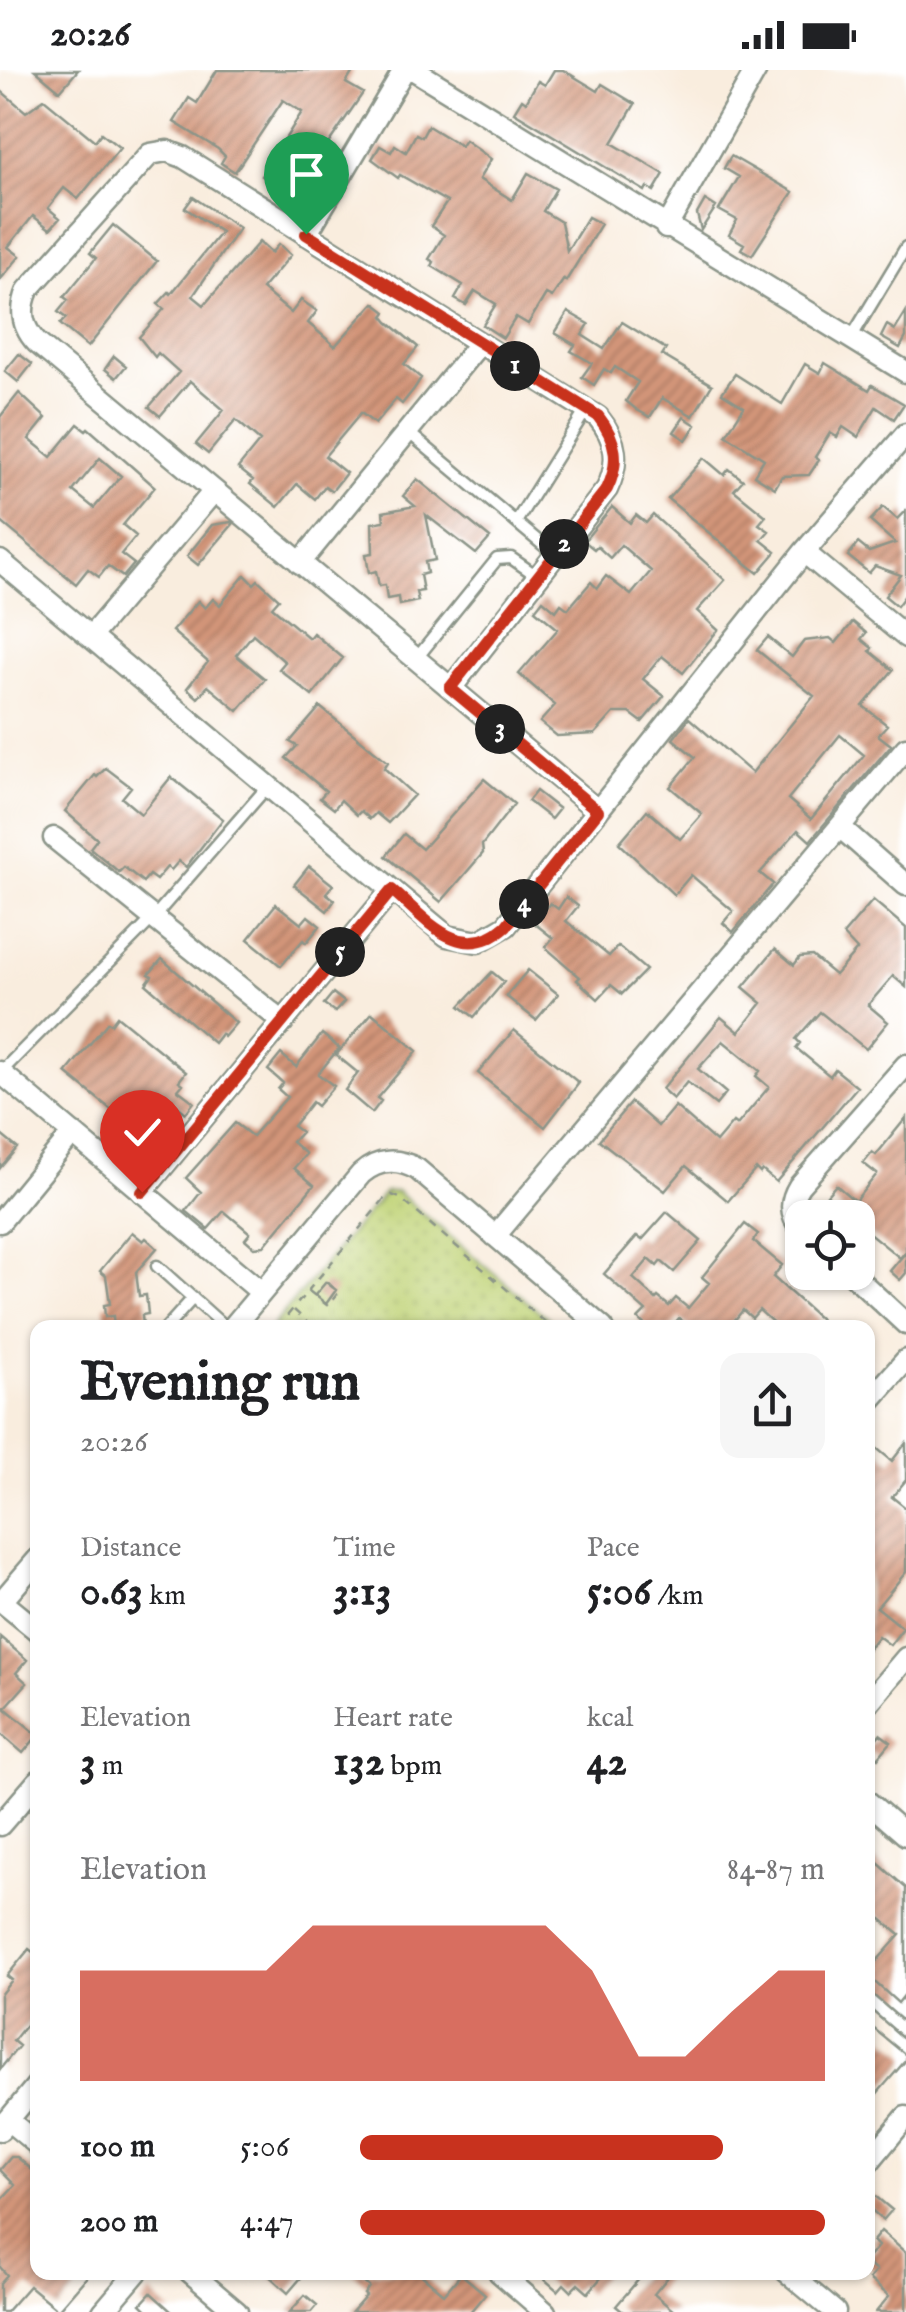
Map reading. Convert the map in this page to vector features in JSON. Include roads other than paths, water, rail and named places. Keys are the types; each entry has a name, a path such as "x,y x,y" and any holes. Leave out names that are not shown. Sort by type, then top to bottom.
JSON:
{"street":[{"path":"306,234 404,70"},
{"path":"414,70 906,372"},
{"path":"666,228 756,70"},
{"path":"450,688 607,489 614,475 614,444 598,416 175,152 158,152 143,160 35,281 24,301 24,324 37,343 416,658 450,688 598,811"},
{"path":"300,562 478,344"},
{"path":"0,561 447,936 468,942 488,939 506,926 804,552 906,434"},
{"path":"91,636 214,491"},
{"path":"804,552 906,637"},
{"path":"495,1236 906,748"},
{"path":"840,827 906,885"},
{"path":"54,838 283,1022"},
{"path":"142,1192 392,890"},
{"path":"793,1200 799,1186 905,1067"},
{"path":"0,1072 261,1292"},
{"path":"0,1222 73,1133"},
{"path":"236,1320 361,1174 384,1162 401,1162 417,1169 594,1320"},
{"path":"869,1290 906,1324"},
{"path":"875,1396 906,1360"},
{"path":"30,1567 1,1600 30,1624"},
{"path":"875,1695 906,1658"},
{"path":"0,1825 30,1790"},
{"path":"875,1808 906,1835"},
{"path":"30,2094 4,2125 30,2140"},
{"path":"875,2155 906,2117"},
{"path":"103,2312 130,2280"},
{"path":"199,2280 237,2312"},
{"path":"508,2280 545,2312"},
{"path":"796,2280 835,2312"}],"lane":[{"path":"850,338 906,246"},
{"path":"516,522 586,410"},
{"path":"408,432 555,555"},
{"path":"416,658 498,559 515,560 538,577"},
{"path":"0,1072 154,918 268,786"},
{"path":"157,1266 219,1320"},
{"path":"173,1320 193,1298"},
{"path":"875,2005 906,2032"}]}
